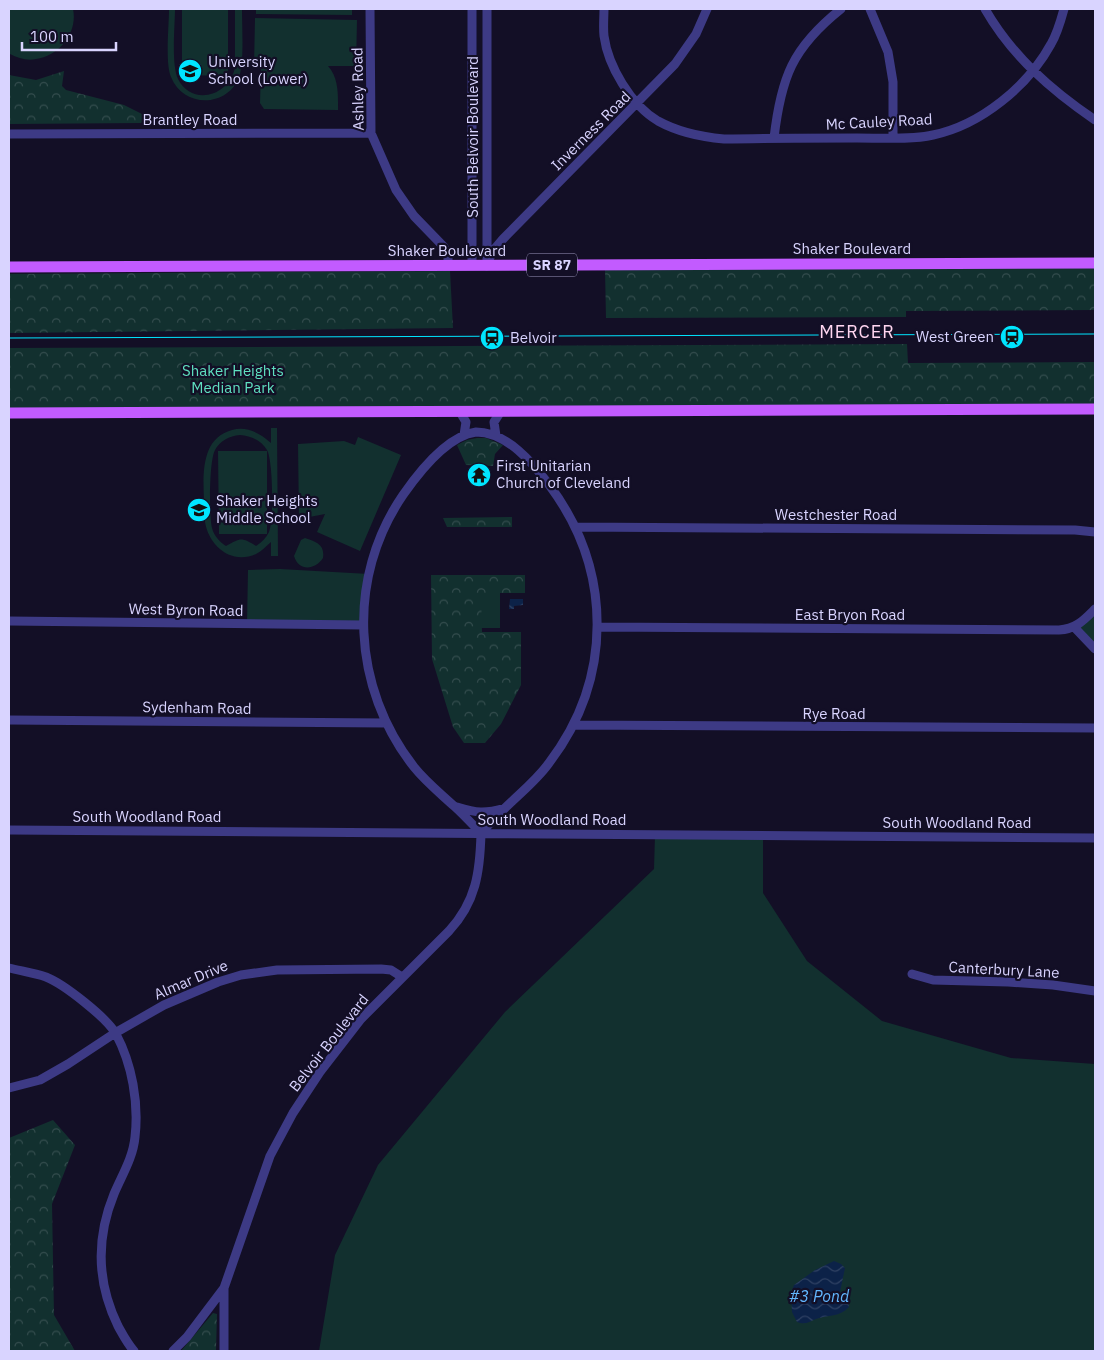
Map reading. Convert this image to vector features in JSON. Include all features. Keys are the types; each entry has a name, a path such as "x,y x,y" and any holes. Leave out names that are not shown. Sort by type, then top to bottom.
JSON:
{"main road":[{"name":"Shaker Boulevard","path":"9,267 1095,263"},
{"path":"9,413 1095,409"}],"street":[{"name":"Ashley Road","path":"370,9 370,132 396,190 414,216 444,246 448,255 448,266"},
{"name":"South Belvoir Boulevard","path":"472,9 472,266"},
{"name":"South Belvoir Boulevard","path":"487,9 487,266"},
{"name":"Mc Cauley Road","path":"604,9 604,35 611,62 622,84 638,103 657,120 677,129 706,137 774,138 893,138 933,135 979,117 998,105 1032,71 1051,44 1064,9"},
{"name":"Inverness Road","path":"487,266 493,250 503,239 676,64 696,34 707,9"},
{"path":"774,138 777,110 783,83 793,62 818,28 840,9"},
{"path":"870,9 888,52 893,82 893,138"},
{"path":"985,9 1008,44 1032,71 1067,101 1095,120"},
{"name":"Brantley Road","path":"9,134 370,132"},
{"path":"472,237 475,242 479,243 487,238"},
{"path":"496,436 494,422 501,411"},
{"path":"460,412 466,422 464,435"},
{"path":"481,432 496,436 520,453 541,474 564,505 576,527 591,574 597,604 598,627 590,681 573,726 556,754 538,778 481,833 423,778 402,751 386,723 370,679 364,647 363,625 369,574 386,524 415,479 442,451 464,435 481,432"},
{"name":"Westchester Road","path":"576,527 1065,530 1095,532"},
{"path":"1095,609 1074,627 1095,649"},
{"name":"West Byron Road","path":"9,621 363,625"},
{"name":"East Bryon Road","path":"598,627 1059,630 1074,627"},
{"name":"Sydenham Road","path":"9,720 386,723"},
{"name":"Rye Road","path":"573,726 1095,728"},
{"path":"454,806 477,813 492,812 505,808"},
{"name":"South Woodland Road","path":"9,830 1095,838"},
{"name":"Belvoir Boulevard","path":"224,1351 224,1288 270,1156 293,1113 320,1072 361,1020 402,976 449,931 466,908 479,872 481,833"},
{"path":"9,968 46,977 71,992 94,1010 115,1033 131,1073 135,1098 135,1137 128,1163 104,1223 101,1242 101,1270 104,1292 112,1315 126,1343 134,1351"},
{"name":"Almar Drive","path":"9,1088 40,1080 164,1005 241,974 277,970 381,969 391,970 402,976"},
{"name":"Canterbury Lane","path":"912,974 933,980 1053,985 1095,991"},
{"path":"173,1351 187,1337 224,1288"}],"green space":[{"path":"9,9 73,9 73,26 60,48 53,53 36,59 23,59 10,54"},
{"path":"169,9 175,9 174,55 178,79 184,88 192,93 201,95 218,91 232,77 235,67 235,9 242,9 240,74 235,85 227,93 218,98 196,99 186,95 177,88 171,77 168,63"},
{"path":"182,9 228,9 228,76 182,75"},
{"path":"256,9 352,9 352,15 256,14"},
{"path":"255,18 357,20 356,66 328,66 336,81 338,110 264,109 260,103 261,66 254,66"},
{"path":"64,71 62,86 66,90 124,105 144,115 144,120 141,123 9,124 9,75 36,80"},
{"path":"1095,267 1095,310 906,311 906,317 606,318 605,269"},
{"path":"450,271 453,328 9,333 9,274"},
{"name":"Shaker Heights Median Park","path":"907,344 908,363 1095,362 1095,409 9,413 9,348"},
{"path":"271,428 277,428 278,556 271,556 271,542 256,554 247,557 230,555 216,546 207,531 205,522 204,468 207,456 212,444 220,436 232,430 243,429 253,431 271,443","holes":["240,435 255,439 262,444 267,450 271,465 271,525 267,536 256,546 241,540 226,546 219,541 213,531 211,522 210,489 213,456 219,444 229,438"]},
{"path":"358,437 401,455 360,551 317,532 325,514 299,519 298,444 344,441 355,445"},
{"path":"477,438 486,438 503,445 495,454 493,466 466,465 457,445"},
{"path":"218,451 267,451 267,534 219,534"},
{"path":"512,517 512,527 447,527 443,518"},
{"path":"305,538 319,544 323,550 323,558 320,562 307,568 300,565 294,556 301,540"},
{"path":"280,569 369,574 363,625 247,624 248,570"},
{"path":"431,575 525,575 525,593 481,593 482,632 521,632 521,685 501,724 485,743 464,743 453,727 432,659"},
{"path":"481,593 500,593 500,628 481,628"},
{"path":"1095,609 1095,649 1082,637 1079,625"},
{"path":"655,835 763,836 763,893 807,961 882,1021 1011,1058 1095,1064 1095,1351 319,1351 335,1255 378,1165 505,1012 654,869"},
{"path":"53,1120 75,1145 52,1204 54,1315 75,1351 9,1351 9,1138"},
{"path":"213,1313 217,1314 216,1351 181,1351"}],"water":[{"path":"510,599 523,599 523,605 514,606 514,609 509,609"},
{"name":"#3 Pond","path":"834,1261 845,1268 840,1292 848,1302 849,1307 838,1314 807,1323 797,1322 792,1312 791,1293 794,1285 815,1270"}],"tram line":[{"path":"9,338 1095,334"}],"place":[{"name":"University School (Lower)","path":"190,71"},
{"name":"West Green","path":"1012,337"},
{"name":"Belvoir","path":"492,338"},
{"name":"First Unitarian Church of Cleveland","path":"479,475"},
{"name":"Shaker Heights Middle School","path":"199,510"}],"district":[{"name":"MERCER","path":"857,332"}]}
